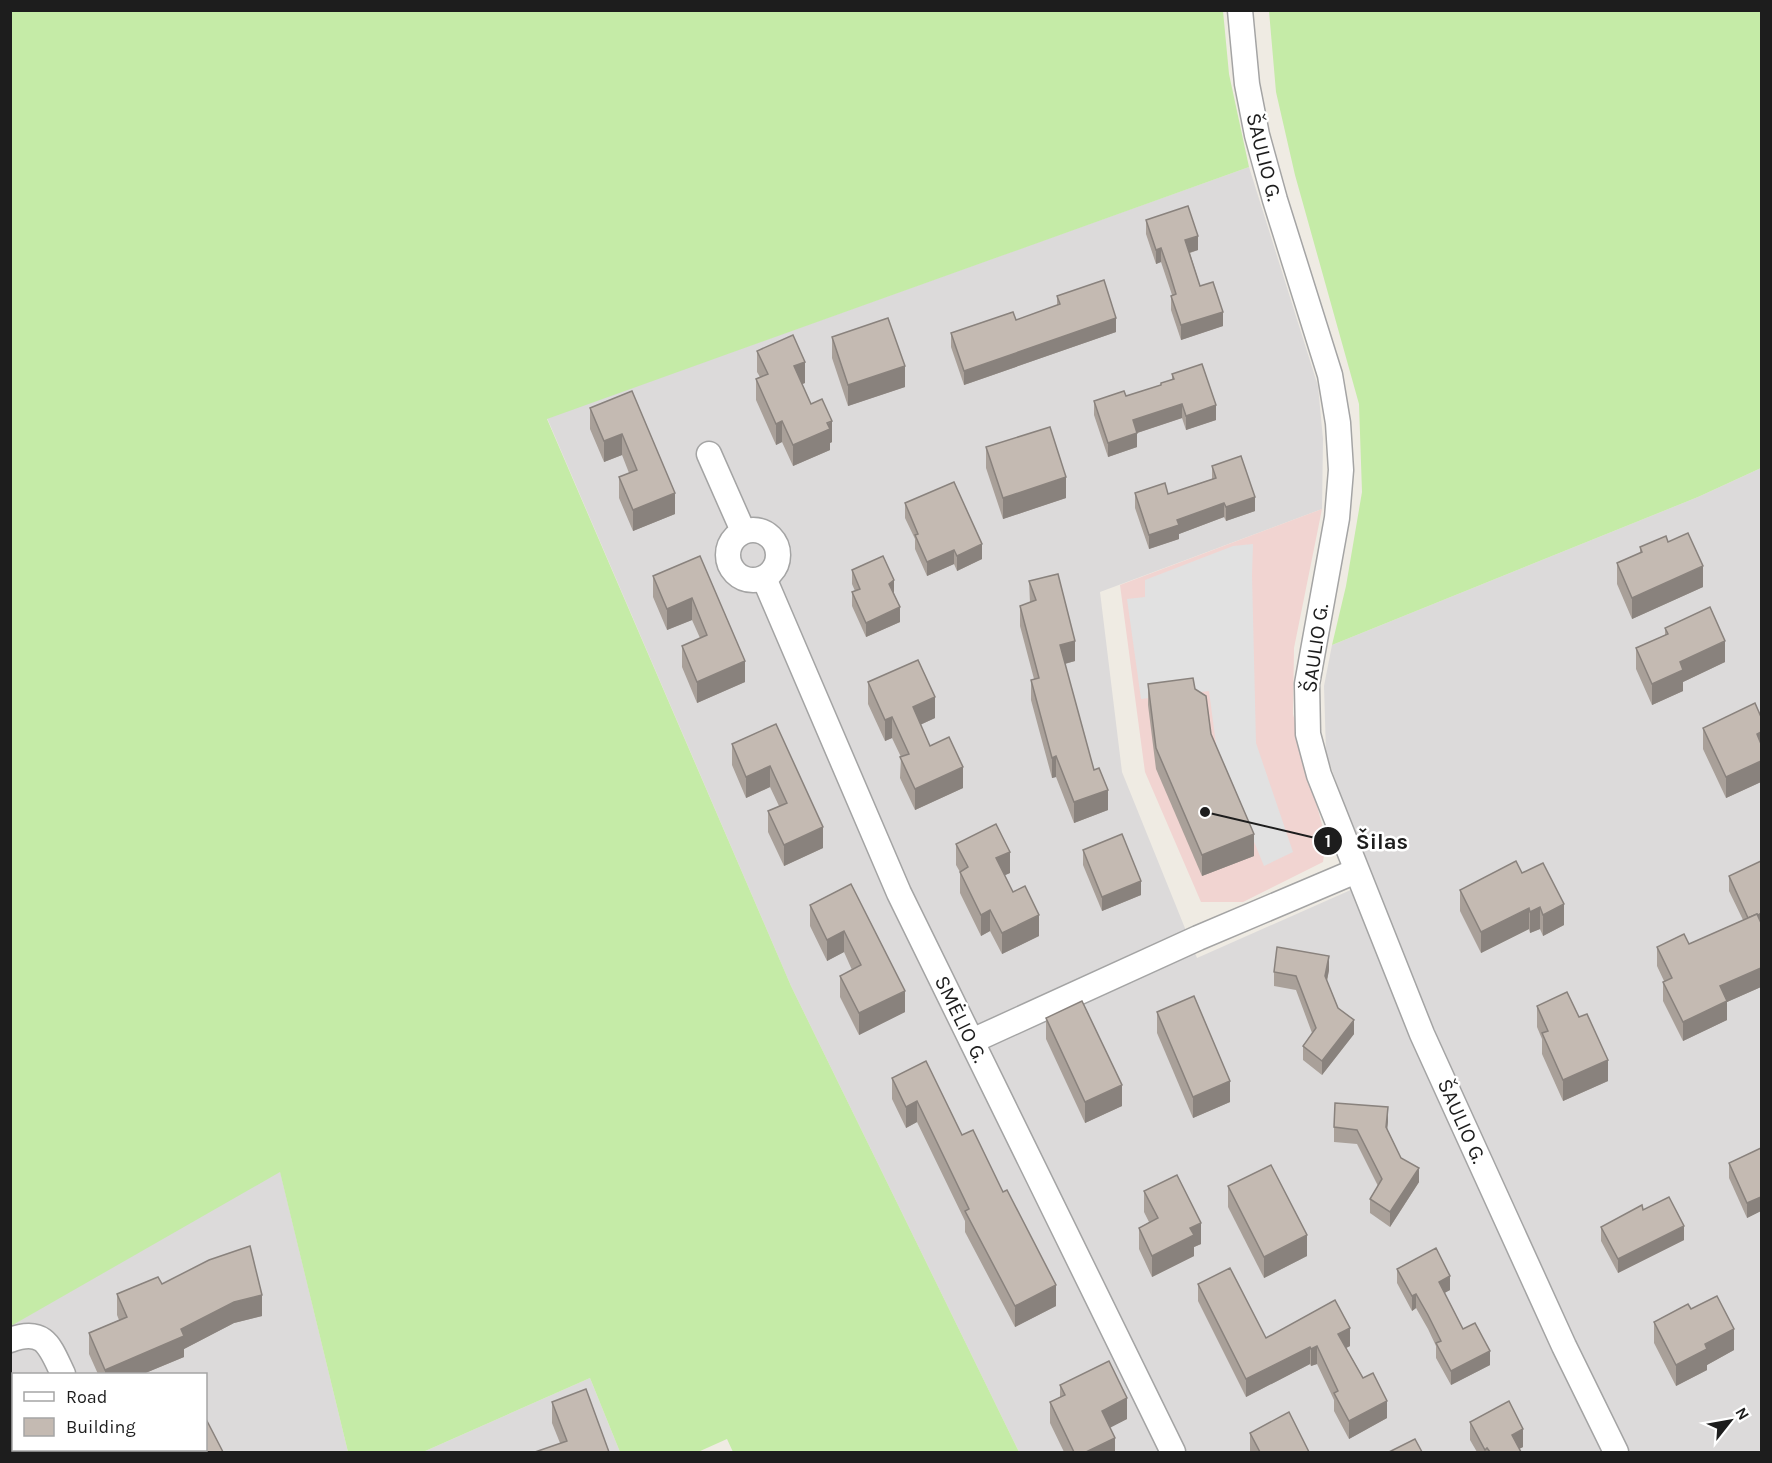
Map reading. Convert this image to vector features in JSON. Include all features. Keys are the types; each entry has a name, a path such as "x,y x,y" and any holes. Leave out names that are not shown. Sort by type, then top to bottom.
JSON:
{"street":[{"name":"ŠAULIO G.","path":"1240,10 1247,84 1257,135 1330,375 1338,423 1341,470 1337,519 1307,684 1308,734 1319,775 1422,1034 1559,1335 1616,1452"},
{"path":"709,454 743,531"},
{"path":"756,530 768,535 777,545 778,558 774,570 764,578 754,581 744,580 729,566 727,555 729,545 743,531 756,530"},
{"name":"SMĖLIO G.","path":"764,578 899,894 1173,1452"},
{"path":"972,1041 1198,938 1356,871"},
{"path":"10,1340 27,1335 41,1337 51,1348 63,1373"}],"shaded area":[{"path":"1249,167 1318,386 1323,439 1322,509 1100,592 1122,772 1197,958 1371,881 1326,753 1324,686 1332,645 1698,497 1761,468 1761,1452 1019,1452 791,986 547,418"},
{"path":"1322,509 1294,648 1293,714 1326,840 1323,862 1243,902 1201,902 1145,772 1120,585"},
{"path":"1253,544 1256,743 1293,852 1264,866 1217,752 1209,691 1141,699 1127,599 1145,597 1145,580 1233,546"},
{"path":"280,1171 348,1452 11,1452 10,1326"},
{"path":"590,1378 620,1452 423,1452"}],"green space":[{"path":"11,10 1223,11 1229,74 1249,167 547,419 791,986 1019,1452 733,1452 727,1439 698,1452 620,1452 590,1378 423,1452 348,1452 280,1172 11,1326"},
{"path":"1269,11 1761,11 1761,468 1698,497 1332,645 1346,586 1362,492 1359,404 1295,175 1276,92"}],"building":[{"path":"1188,206 1198,236 1185,240 1200,286 1213,282 1223,312 1181,325 1171,296 1176,294 1169,271 1161,248 1156,250 1146,220"},
{"path":"1104,280 1116,318 964,371 951,333 1013,312 1016,320 1060,304 1057,296"},
{"path":"888,318 905,366 848,385 832,337"},
{"path":"793,335 805,362 794,366 811,404 822,399 832,421 827,423 830,429 793,445 782,421 776,424 756,379 768,374 757,351"},
{"path":"1202,364 1216,405 1186,416 1182,404 1133,420 1137,433 1108,443 1094,401 1124,391 1126,396 1161,385 1161,383 1174,379 1172,374"},
{"path":"632,391 675,493 633,510 619,477 637,470 622,434 604,441 590,408"},
{"path":"1050,427 1066,477 1003,498 986,447"},
{"path":"1241,456 1255,497 1226,507 1224,503 1177,520 1179,525 1149,535 1135,493 1165,483 1168,494 1216,478 1212,466"},
{"path":"954,482 982,544 957,556 954,550 927,562 915,535 918,534 905,503"},
{"path":"1688,533 1703,566 1632,598 1617,563 1642,552 1640,547 1666,536 1668,542"},
{"path":"700,556 745,661 697,682 682,646 707,635 692,598 667,609 653,576"},
{"path":"883,556 894,580 889,584 900,607 866,623 852,592 860,589 852,570"},
{"path":"1058,574 1075,641 1060,645 1094,770 1099,768 1108,790 1074,802 1056,756 1052,758 1031,680 1039,678 1020,606 1036,600 1029,581"},
{"path":"1710,607 1725,641 1680,662 1683,670 1652,684 1636,648 1668,634 1665,628"},
{"path":"918,660 935,697 913,707 930,746 949,737 963,767 915,789 900,757 909,754 892,717 885,720 868,682"},
{"path":"1193,678 1195,689 1206,696 1211,734 1254,834 1202,855 1156,748 1148,684"},
{"path":"1755,703 1761,717 1761,732 1757,734 1761,744 1761,761 1726,777 1703,728"},
{"path":"776,724 823,827 784,845 768,811 787,803 770,766 746,777 732,744"},
{"path":"996,824 1010,852 996,858 1013,892 1025,886 1039,915 1002,933 990,910 981,915 960,872 968,867 956,844"},
{"path":"1122,834 1141,881 1102,897 1083,850"},
{"path":"1516,861 1522,873 1543,863 1564,904 1543,915 1540,907 1530,912 1529,908 1481,932 1460,890"},
{"path":"1761,861 1761,913 1748,918 1729,876"},
{"path":"851,884 905,991 859,1013 840,976 861,965 844,931 827,940 810,905"},
{"path":"1757,914 1761,923 1761,968 1720,986 1727,1001 1683,1022 1663,982 1672,978 1657,947 1684,934 1689,944"},
{"path":"1277,947 1329,956 1325,976 1338,1008 1354,1020 1322,1061 1303,1046 1316,1028 1296,976 1274,972"},
{"path":"1567,992 1579,1017 1587,1014 1608,1060 1563,1080 1542,1033 1548,1031 1537,1006"},
{"path":"1194,996 1230,1081 1193,1097 1157,1012"},
{"path":"1082,1001 1122,1085 1085,1102 1046,1018"},
{"path":"926,1061 962,1135 973,1130 1003,1192 1007,1190 1056,1285 1015,1306 965,1211 969,1209 917,1101 906,1107 892,1078"},
{"path":"1335,1103 1388,1107 1386,1127 1401,1158 1419,1168 1390,1212 1370,1199 1382,1179 1357,1130 1334,1127"},
{"path":"1761,1148 1761,1197 1747,1203 1729,1163"},
{"path":"1271,1165 1307,1235 1264,1257 1228,1186"},
{"path":"1177,1175 1201,1223 1190,1228 1194,1235 1152,1256 1139,1228 1158,1218 1144,1191"},
{"path":"1669,1197 1684,1226 1618,1259 1601,1227 1642,1205 1643,1210"},
{"path":"250,1246 262,1295 234,1302 181,1329 184,1336 105,1370 89,1333 127,1317 117,1294 158,1277 162,1284 209,1260"},
{"path":"1436,1248 1450,1276 1439,1282 1463,1329 1475,1323 1490,1351 1451,1371 1436,1343 1441,1341 1428,1315 1416,1294 1412,1296 1397,1269"},
{"path":"1230,1268 1266,1338 1335,1300 1350,1328 1338,1334 1363,1378 1373,1373 1387,1401 1349,1421 1334,1393 1338,1391 1317,1346 1311,1349 1310,1347 1246,1379 1198,1284"},
{"path":"1717,1296 1734,1329 1705,1344 1707,1349 1676,1365 1654,1322 1688,1304 1691,1309"},
{"path":"1109,1361 1127,1398 1102,1411 1115,1438 1086,1452 1074,1452 1050,1402 1065,1395 1060,1385"},
{"path":"10,1373 12,1375 12,1420 10,1420"},
{"path":"586,1389 609,1452 535,1452 567,1441 552,1402"},
{"path":"1509,1401 1523,1429 1512,1435 1521,1452 1490,1452 1487,1448 1485,1450 1470,1422"},
{"path":"1289,1412 1309,1452 1260,1452 1250,1433"},
{"path":"207,1421 223,1452 163,1452 207,1451"},
{"path":"1415,1439 1422,1452 1389,1452"}],"place":[{"name":"Šilas","path":"1205,812"}]}
